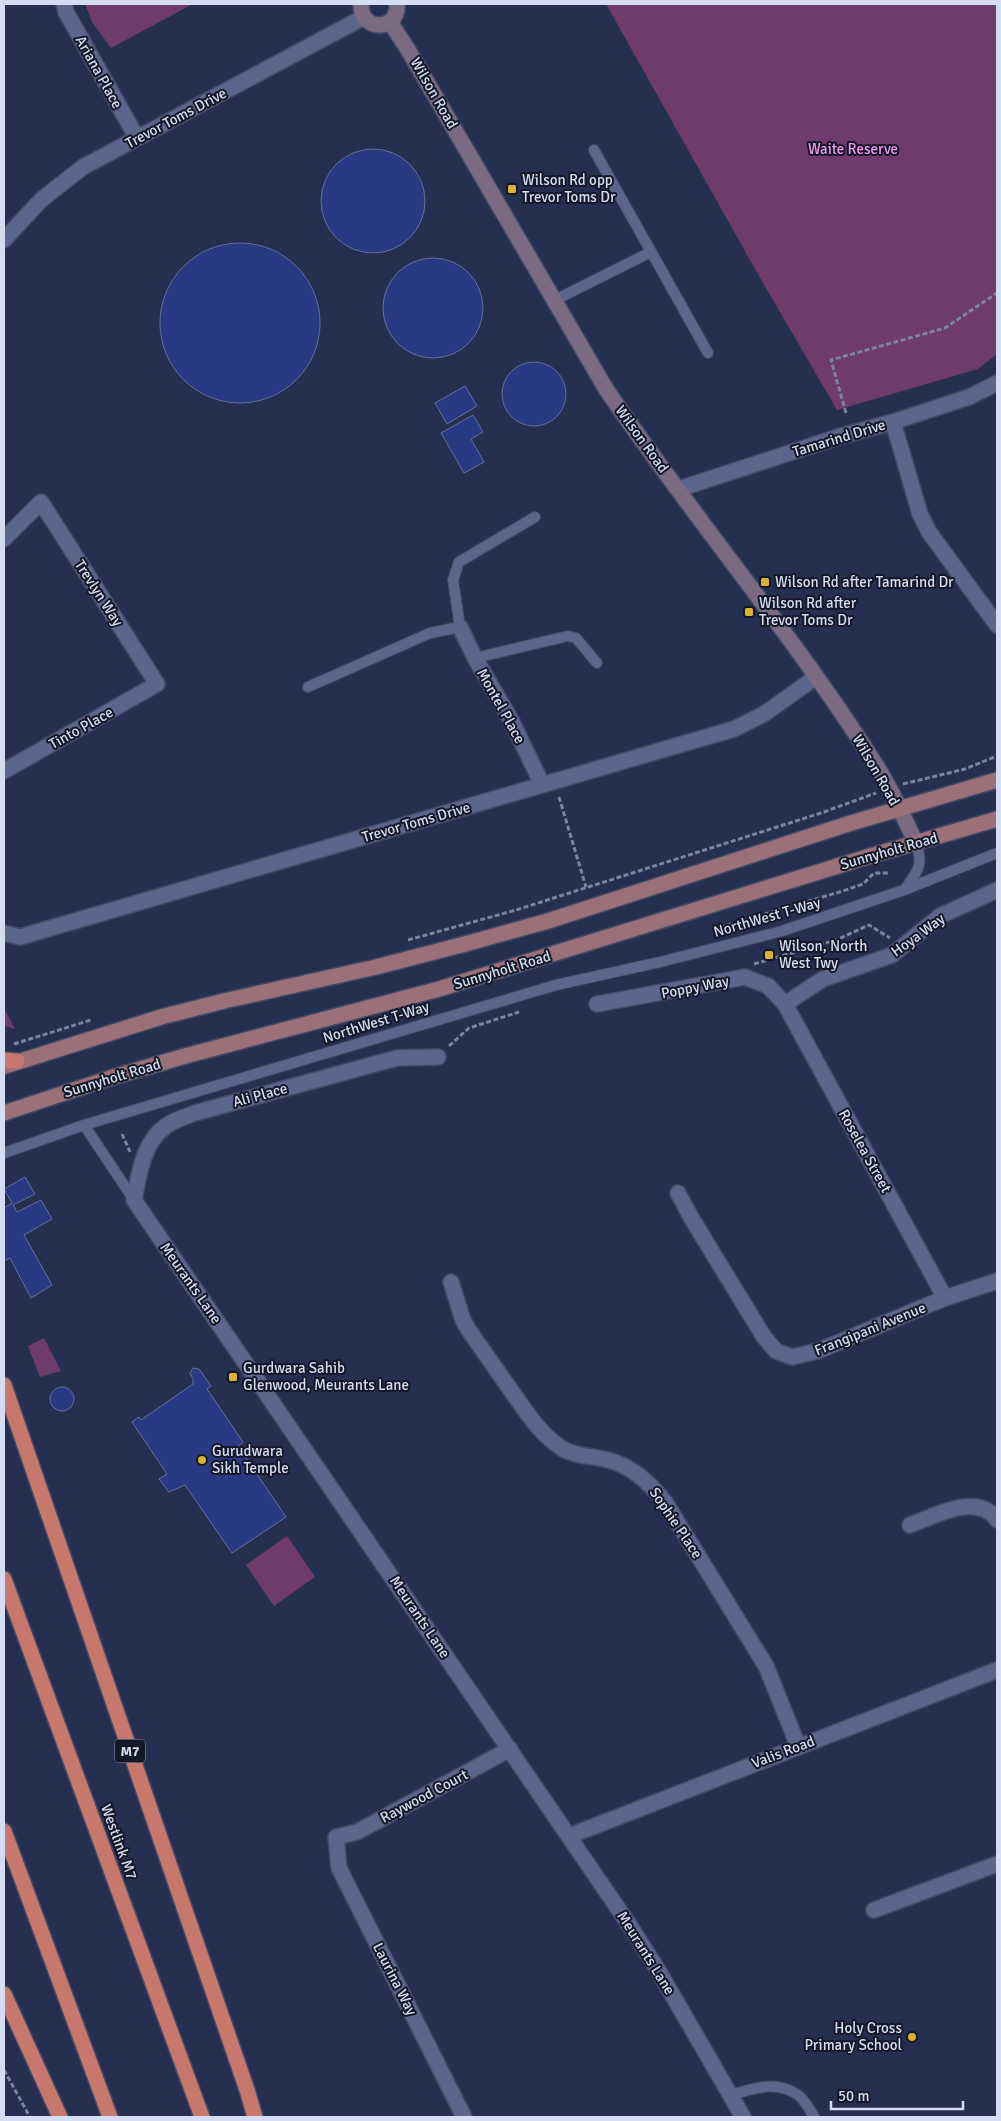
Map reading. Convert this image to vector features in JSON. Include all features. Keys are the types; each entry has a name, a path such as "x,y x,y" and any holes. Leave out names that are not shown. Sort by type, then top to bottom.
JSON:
{"highway":[{"name":"M7","path":"4,1385 244,2080 255,2117"},
{"name":"Westlink M7","path":"4,1579 202,2117"},
{"path":"4,1831 110,2117"},
{"path":"4,1994 60,2117"}],"main road":[{"path":"8,1063 161,1017 430,953 548,921 899,809 997,780"},
{"name":"Sunnyholt Road","path":"4,1113 110,1078 185,1056 439,990 997,819"}],"street":[{"name":"Ariana Place","path":"64,4 66,12 137,138"},
{"path":"362,10 370,23 377,25 390,22 396,13 397,4"},
{"name":"Trevor Toms Drive","path":"4,240 41,200 83,167 362,10"},
{"name":"Wilson Road","path":"390,22 606,389 639,438 816,676 875,763 916,843"},
{"name":"Tamarind Drive","path":"678,489 969,397 997,383"},
{"path":"893,422 918,506 929,532 997,625"},
{"name":"Trevlyn Way","path":"4,540 41,502 157,684"},
{"name":"Montel Place","path":"460,627 475,658 548,783"},
{"name":"Trevor Toms Drive","path":"4,933 20,937 734,729 764,714 816,676"},
{"name":"Tinto Place","path":"4,770 157,684"},
{"name":"Hoya Way","path":"785,1004 822,979 892,955 940,916 997,890"},
{"name":"Poppy Way","path":"597,1004 746,977 768,986 785,1004"},
{"name":"Roselea Street","path":"785,1004 945,1298"},
{"name":"Ali Place","path":"134,1200 140,1169 148,1149 160,1132 174,1121 397,1058 438,1057"},
{"name":"Frangipani Avenue","path":"678,1193 764,1337 776,1352 792,1357 818,1351 945,1298 997,1281"},
{"name":"Meurants Lane","path":"134,1200 510,1749 658,1970 743,2117"},
{"name":"Sophie Place","path":"450,1282 468,1329 545,1436 566,1450 579,1455 604,1459 627,1467 652,1486 666,1502 766,1666 798,1746"},
{"path":"910,1524 956,1508 971,1505 985,1508 997,1520"},
{"name":"Valis Road","path":"569,1836 997,1670"},
{"name":"Raywood Court","path":"336,1837 357,1832 510,1749"},
{"name":"Laurina Way","path":"336,1837 340,1868 464,2117"},
{"path":"874,1910 997,1864"}],"lane":[{"path":"594,150 708,353"},
{"path":"555,300 651,252"},
{"path":"308,687 430,633 460,627 453,580 459,562 535,518"},
{"path":"475,658 568,636 576,638 597,663"},
{"path":"904,890 920,864 921,855 916,843"},
{"name":"NorthWest T-Way","path":"4,1153 84,1125 556,985 660,962 782,931 904,890 997,853"},
{"name":"Meurants Lane","path":"84,1125 134,1200"},
{"path":"731,2095 760,2086 781,2086 800,2096 814,2117"}],"path":[{"path":"846,413 831,360 945,328 997,293"},
{"path":"914,780 965,769 997,756"},
{"path":"548,783 586,887"},
{"path":"405,941 516,910 828,811 861,797"},
{"path":"714,929 863,884 874,873 888,873"},
{"path":"13,1044 99,1018"},
{"path":"122,1134 132,1157"},
{"path":"4,2070 30,2117"}],"green space":[{"path":"85,4 193,4 111,48 92,22"},
{"name":"Waite Reserve","path":"606,4 997,4 997,354 978,369 837,410 759,276"},
{"path":"4,1008 15,1029 4,1026"},
{"path":"44,1338 61,1371 40,1377 28,1346"},
{"path":"287,1536 315,1577 274,1606 246,1565"}],"building":[{"path":"373,149 393,153 410,164 421,181 425,201 421,221 410,238 393,249 373,253 353,249 336,238 325,221 321,201 325,181 336,164 353,153"},
{"path":"240,243 271,249 291,261 302,272 314,292 320,323 314,354 302,374 291,385 271,397 240,403 209,397 189,385 178,374 166,354 160,323 166,292 178,272 189,261 209,249"},
{"path":"433,258 452,261 469,272 480,289 483,308 480,327 469,344 452,355 433,358 414,355 397,344 386,327 383,308 386,289 397,272 414,261"},
{"path":"534,362 552,368 560,376 566,394 560,412 552,420 534,426 516,420 508,412 502,394 508,376 516,368"},
{"path":"465,386 477,406 447,424 435,403"},
{"path":"473,415 483,432 471,439 484,462 464,473 441,433"},
{"path":"25,1177 35,1194 13,1205 17,1212 41,1200 52,1219 24,1235 52,1285 31,1298 10,1258 4,1261 4,1208 12,1203 4,1189"},
{"name":"Gurudwara Sikh Temple","path":"193,1368 199,1369 211,1386 207,1389 243,1442 238,1446 286,1517 232,1553 185,1485 169,1492 165,1487 159,1479 167,1474 132,1422 139,1417 141,1420 193,1384 190,1373"},
{"path":"62,1387 71,1390 74,1399 71,1408 62,1411 53,1408 50,1399 53,1390"}],"place":[{"name":"Wilson Rd opp Trevor Toms Dr","path":"512,189"},
{"name":"Wilson Rd after Tamarind Dr","path":"765,582"},
{"name":"Wilson Rd after Trevor Toms Dr","path":"749,612"},
{"name":"Wilson, North West Twy","path":"769,955"},
{"name":"Gurdwara Sahib Glenwood, Meurants Lane","path":"233,1377"},
{"name":"Gurudwara Sikh Temple","path":"202,1460"},
{"name":"Holy Cross Primary School","path":"912,2037"}]}
